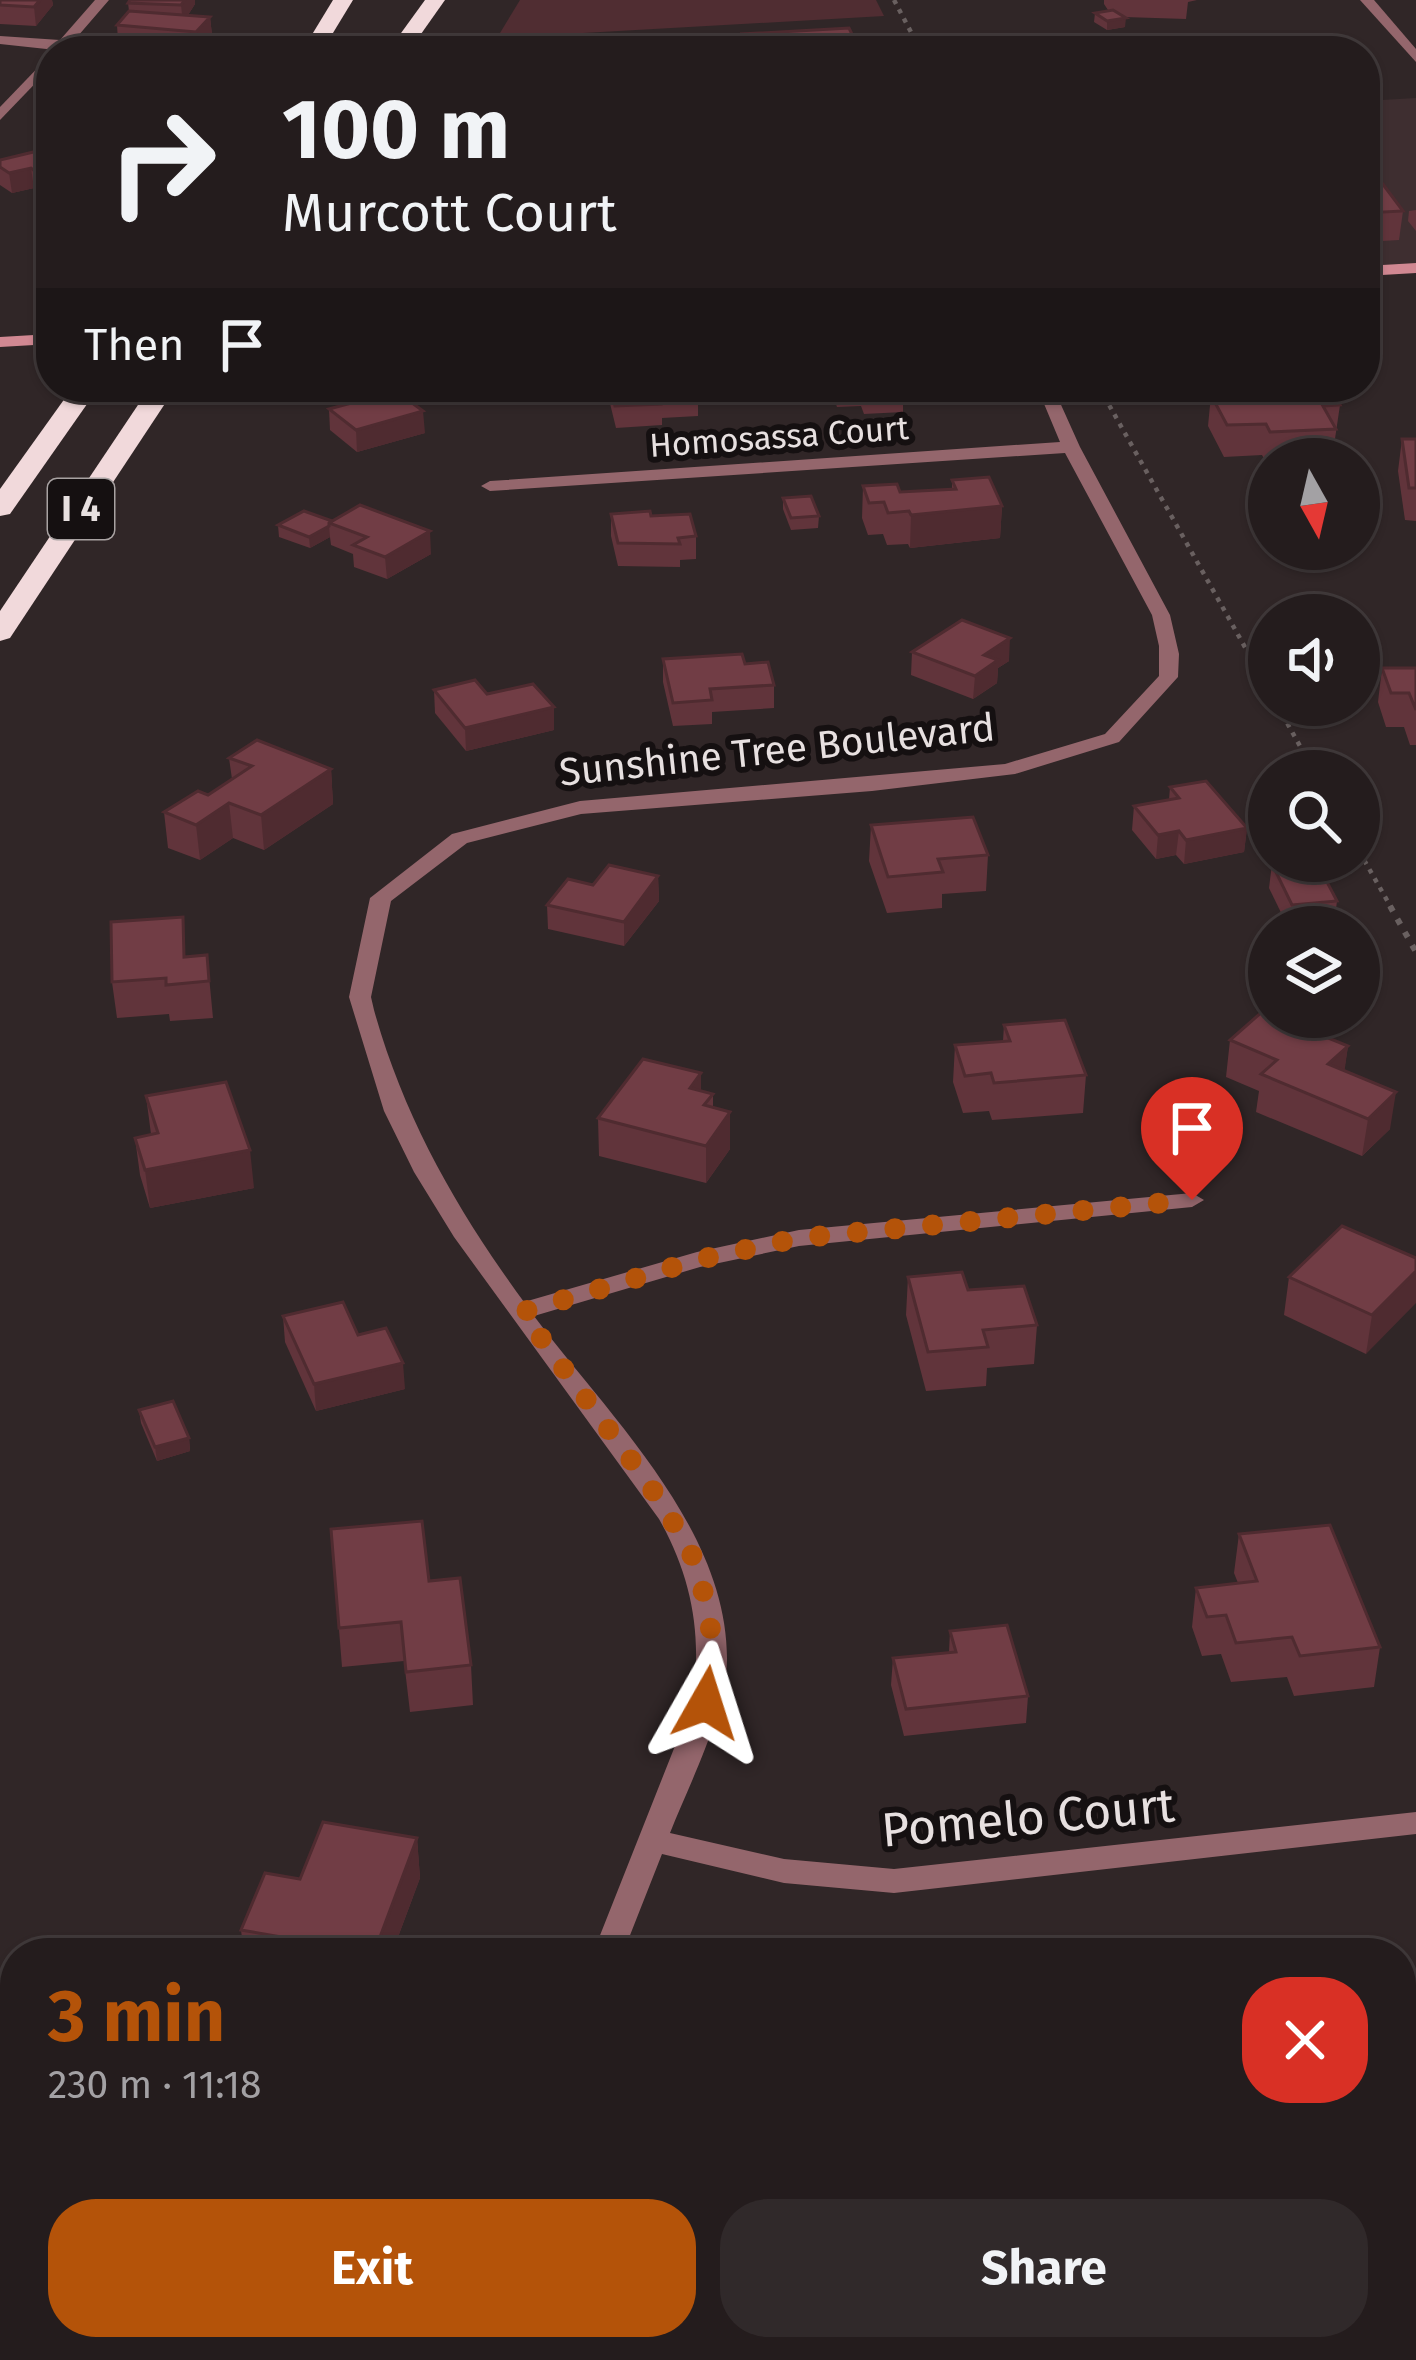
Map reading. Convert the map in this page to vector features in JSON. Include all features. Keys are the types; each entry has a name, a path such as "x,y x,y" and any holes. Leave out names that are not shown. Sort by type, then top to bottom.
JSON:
{"highway":[{"path":"321,36 343,0"},
{"path":"409,36 435,0"},
{"name":"I 4","path":"0,508 75,402"},
{"name":"I 4","path":"0,632 153,402"}],"street":[{"path":"71,36 102,0"},
{"path":"1367,0 1416,58"},
{"path":"0,40 36,44"},
{"path":"0,116 36,75"},
{"path":"1380,270 1416,268"},
{"path":"0,342 36,340"},
{"name":"Sunshine Tree Boulevard","path":"614,1938 706,1703 714,1654 707,1604 690,1549 669,1513 440,1200 387,1094 360,998 361,936 390,886 435,851 496,826 582,806 977,777 1044,764 1108,739 1149,710 1169,676 1169,644 1161,615 1052,402"},
{"name":"Homosassa Court","path":"490,486 1072,447"},
{"path":"522,1312 697,1260 799,1238 1192,1200"},
{"name":"Pomelo Court","path":"651,1840 784,1871 894,1882 1416,1823"}],"path":[{"path":"894,0 913,36"},
{"path":"1107,402 1248,653"},
{"path":"1376,882 1416,952"}],"shaded area":[{"path":"520,0 876,0 884,16 532,36 498,36"},
{"path":"1416,98 1416,263 1380,265 1380,100"}],"building":[{"path":"0,0 40,0 34,7 0,5"},
{"path":"185,0 181,5 128,3"},
{"path":"1113,10 1126,18 1107,21 1095,13"},
{"path":"129,11 210,17 196,32 117,25"},
{"path":"849,28 853,36 743,36"},
{"path":"36,151 36,172 31,168 9,173 0,167 0,160"},
{"path":"1382,183 1403,211 1380,212"},
{"path":"355,402 411,402 423,411 356,430 329,409"},
{"path":"614,402 661,404 615,406"},
{"path":"1215,402 1340,405 1323,406 1336,429 1270,432 1266,424 1227,425"},
{"path":"1402,439 1416,439 1416,488 1409,488"},
{"path":"989,477 1002,506 911,515 909,511 888,513 884,502 869,503 863,486 897,484 900,492 956,489 952,480"},
{"path":"811,496 819,516 791,518 783,498"},
{"path":"360,505 430,531 385,557 353,545 367,537 329,523"},
{"path":"304,511 332,521 309,537 278,525"},
{"path":"650,511 651,516 690,514 696,536 678,538 680,544 618,543 611,514"},
{"path":"962,620 1010,638 984,655 998,660 975,676 912,652"},
{"path":"742,654 745,664 768,662 774,685 710,689 712,700 673,703 663,659"},
{"path":"1382,668 1416,668 1416,710 1409,693 1391,693"},
{"path":"475,680 487,694 533,684 554,707 465,728 434,690"},
{"path":"257,740 331,769 261,815 229,803 196,825 164,812 198,791 208,795 252,766 229,758"},
{"path":"1206,781 1247,828 1186,840 1179,831 1158,835 1134,806 1179,798 1170,787"},
{"path":"973,817 988,855 938,859 943,872 888,877 871,825"},
{"path":"609,865 658,876 624,922 547,905 568,879 593,885"},
{"path":"1281,882 1327,882 1337,901 1292,905"},
{"path":"183,917 184,957 207,955 209,981 112,982 111,922"},
{"path":"1065,1020 1086,1075 994,1083 991,1073 965,1076 955,1045 1010,1041 1004,1025"},
{"path":"1248,1024 1248,1038 1328,1038 1348,1046 1328,1064 1396,1092 1368,1119 1261,1074 1277,1060 1230,1040"},
{"path":"643,1059 701,1073 690,1088 713,1094 704,1105 730,1112 706,1146 598,1118"},
{"path":"226,1082 250,1150 145,1170 135,1138 158,1133 146,1096"},
{"path":"1342,1226 1416,1258 1416,1271 1372,1315 1289,1277"},
{"path":"962,1272 968,1290 1024,1286 1037,1325 983,1330 988,1347 928,1352 908,1277"},
{"path":"343,1302 358,1335 386,1328 403,1363 314,1384 283,1316"},
{"path":"173,1401 189,1438 155,1447 139,1410"},
{"path":"422,1521 429,1581 460,1578 471,1665 406,1672 401,1622 339,1628 331,1529"},
{"path":"1330,1525 1380,1647 1300,1656 1292,1637 1236,1643 1226,1615 1207,1617 1196,1588 1257,1581 1239,1534"},
{"path":"1007,1625 1028,1696 906,1709 893,1658 956,1652 950,1631"},
{"path":"323,1822 417,1838 380,1938 287,1938 241,1930 265,1873 300,1879"}],"route":[{"path":"706,1703 714,1654 707,1604 690,1549 648,1483 522,1312 697,1260 799,1238 1192,1200"}]}
